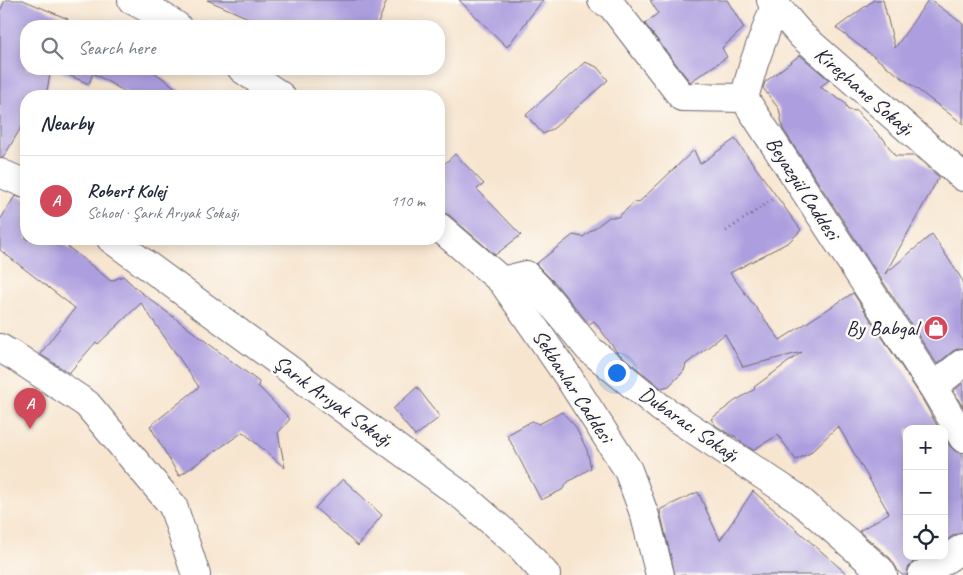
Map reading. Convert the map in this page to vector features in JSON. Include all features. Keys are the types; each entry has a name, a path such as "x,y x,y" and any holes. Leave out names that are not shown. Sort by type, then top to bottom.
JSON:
{"street":[{"path":"132,0 167,20"},
{"path":"602,0 612,6 682,97 744,98 773,3"},
{"name":"Kireçhane Sokağı","path":"773,3 801,36 963,177"},
{"path":"251,75 272,90"},
{"name":"Beyazgül Caddesi","path":"744,98 933,387 963,438"},
{"path":"0,173 20,181"},
{"name":"Sekbanlar Caddesi","path":"445,232 502,281 567,375 628,470 645,516 660,575"},
{"name":"Şarık Arıyak Sokağı","path":"119,245 465,498 522,548 546,575"},
{"name":"Dubaracı Sokağı","path":"502,281 526,275 596,354 661,408 796,497 880,570 883,575"},
{"path":"0,348 87,404 173,506 196,575"},
{"path":"933,387 963,363"},
{"path":"922,575 963,548"}],"path":[{"path":"726,231 801,183"}],"building":[{"path":"5,0 23,0 68,19 20,20 20,75 50,75 47,90 20,90 20,129 3,158 0,158 0,11"},
{"path":"207,0 387,0 379,20 253,20"},
{"path":"459,0 543,0 507,47"},
{"path":"650,0 727,0 744,28 722,48 727,57 690,82 645,24 658,13"},
{"path":"874,0 883,0 895,48 928,0 931,0 963,24 963,124 836,28"},
{"path":"800,55 829,80 820,87 845,103 848,110 857,111 883,138 895,156 915,156 939,177 885,274 932,234 963,281 963,348 953,351 937,364 783,129 779,109 763,88 765,82"},
{"path":"585,62 597,67 608,80 554,128 543,134 526,115"},
{"path":"69,75 92,75 89,84"},
{"path":"96,75 158,75 179,90 122,90"},
{"path":"735,139 801,230 789,242 730,273 780,340 853,293 920,395 937,425 903,425 903,560 916,560 908,568 907,575 902,575 890,558 859,531 889,513 838,426 810,453 796,460 778,435 753,450 735,436 715,425 711,419 755,389 754,387 802,352 743,367 725,334 686,364 684,371 669,386 661,388 617,352 594,321 589,324 555,283 536,264 573,235 583,237 609,217 618,217 635,202 638,203 694,150 700,164"},
{"path":"455,154 484,184 477,189 521,235 495,255 445,213 445,163"},
{"path":"15,196 20,197 20,245 66,245 111,281 123,276 138,290 259,382 258,386 290,419 278,433 285,468 243,432 179,476 150,426 199,387 141,303 98,344 96,342 69,373 40,354 75,308 0,250 0,220"},
{"path":"963,383 963,407 953,391"},
{"path":"417,387 440,417 415,436 393,409"},
{"path":"562,412 575,426 587,450 591,468 568,482 562,490 541,500 507,435 532,421 539,424"},
{"path":"948,443 955,451 963,454 963,533 954,535 948,539"},
{"path":"343,479 382,515 358,546 315,508"},
{"path":"753,491 848,575 675,575 661,509 698,492 720,540"}],"place":[{"name":"By Babgal","path":"936,328"},
{"name":"Robert Kolej","path":"30,429"}]}
